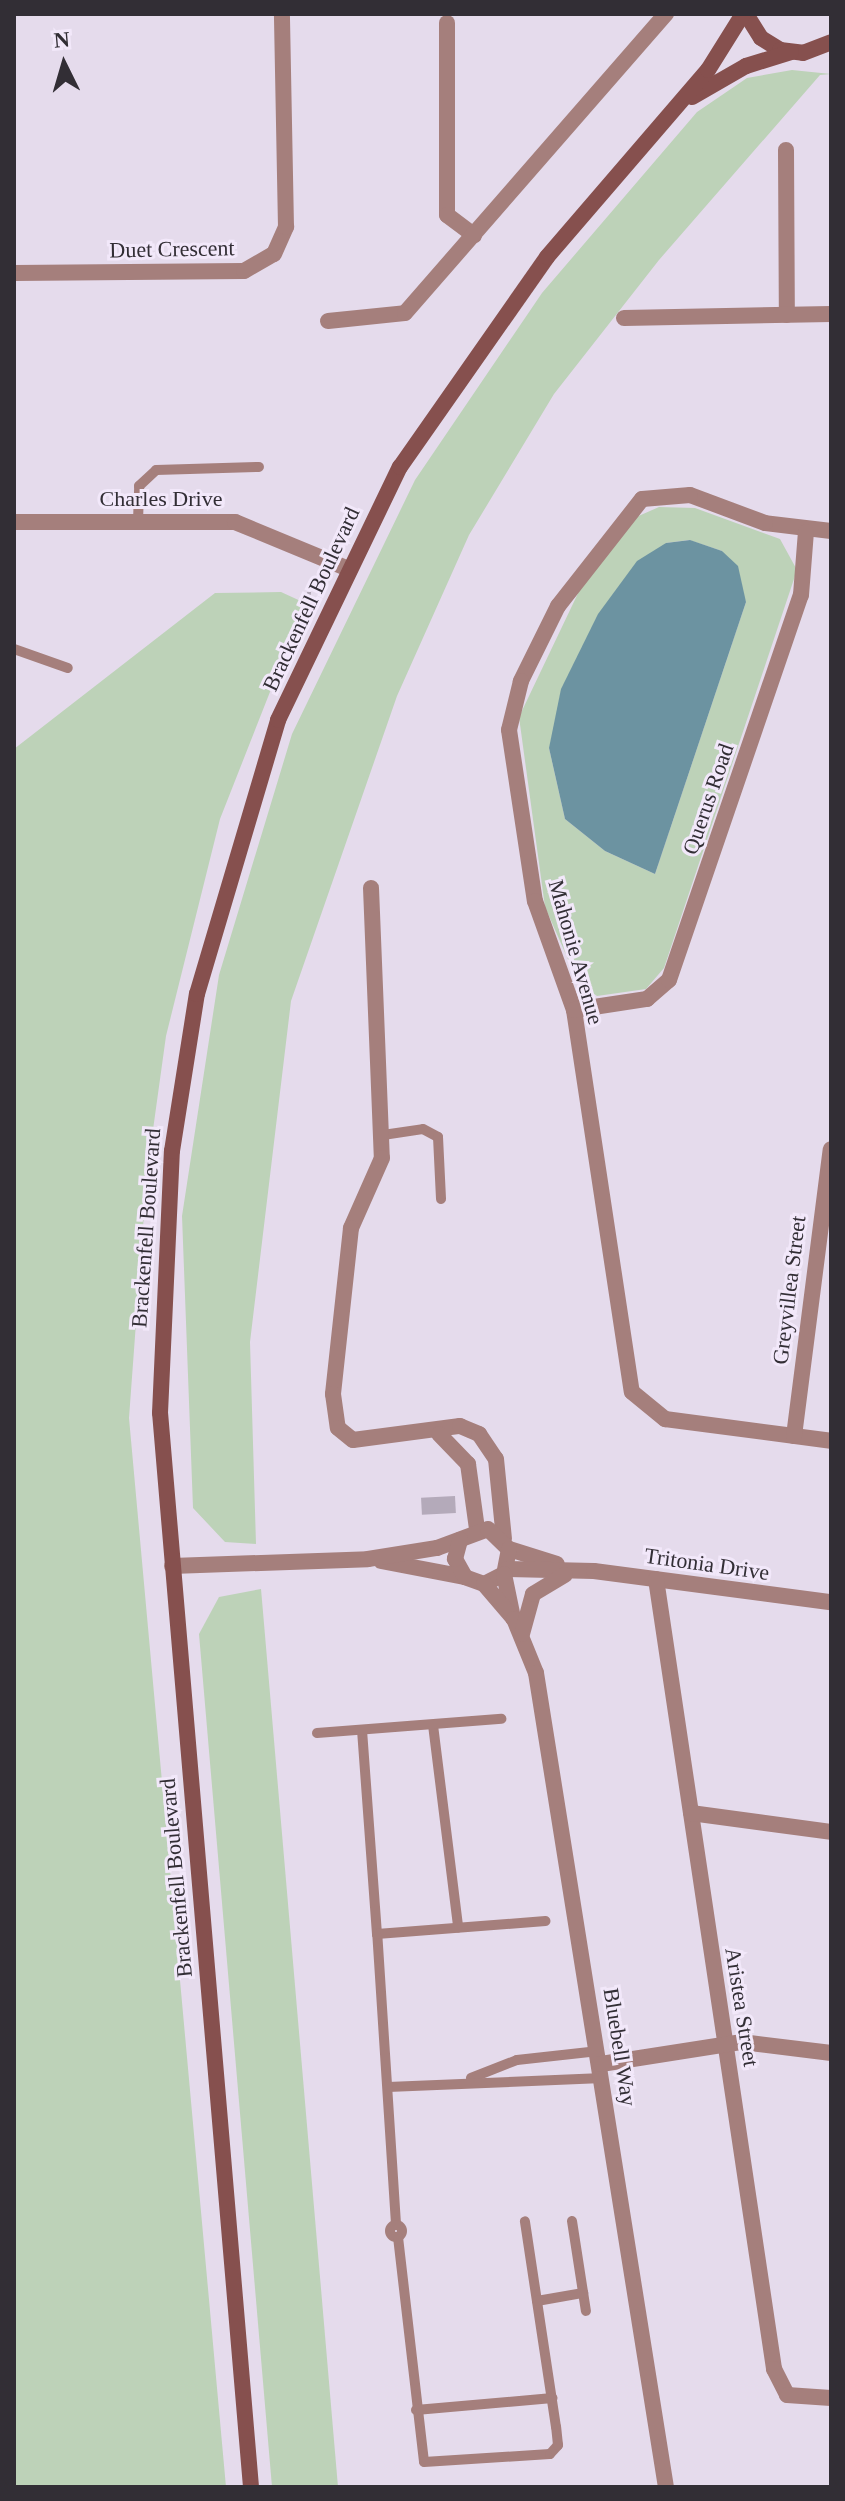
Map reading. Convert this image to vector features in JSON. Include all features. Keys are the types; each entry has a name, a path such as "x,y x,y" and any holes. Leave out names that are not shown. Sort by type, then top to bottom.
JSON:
{"street":[{"name":"Duet Crescent","path":"14,273 244,271 274,254 286,227 282,14"},
{"path":"328,321 405,313 666,14"},
{"path":"744,14 761,38 791,52"},
{"name":"Brackenfell Boulevard","path":"251,2487 172,1566 159,1314 183,1068 248,807 346,568 468,364 547,257 726,48 744,14"},
{"path":"446,17 447,215 474,235"},
{"path":"823,53 831,42"},
{"name":"Brackenfell Boulevard","path":"677,106 746,66 791,52 823,53"},
{"path":"786,150 787,315"},
{"path":"624,318 831,314"},
{"name":"Mahonie Avenue","path":"831,531 806,532 690,495 642,499 558,606 521,681 509,730 535,901 574,1010 632,1392 665,1419 831,1441"},
{"name":"Charles Drive","path":"14,522 235,522 346,568"},
{"name":"Querus Road","path":"574,1010 647,999 669,980 801,595 806,532"},
{"path":"371,888 383,1135 378,1174 351,1228 333,1394 337,1423 353,1440 439,1434 465,1427 492,1449 507,1544 506,1571 518,1626"},
{"name":"Greyvillea Street","path":"794,1436 831,1149"},
{"path":"439,1434 468,1464 477,1529"},
{"path":"172,1566 368,1559 460,1540 477,1529"},
{"path":"477,1529 507,1544"},
{"path":"460,1540 455,1559 465,1577"},
{"name":"Tritonia Drive","path":"507,1544 586,1570"},
{"path":"368,1559 465,1577 484,1584 518,1626"},
{"path":"518,1626 541,1586 586,1570"},
{"name":"Tritonia Drive","path":"506,1571 586,1570 831,1602"},
{"path":"484,1584 506,1571"},
{"name":"Aristea Street","path":"656,1579 778,2383 800,2399 831,2398"},
{"name":"Bluebell Way","path":"518,1626 536,1673 601,2064 666,2487"},
{"path":"691,1813 831,1832"},
{"path":"601,2064 725,2044 831,2053"}],"lane":[{"path":"138,521 139,486 156,470 259,467"},
{"path":"14,649 68,668"},
{"path":"383,1135 423,1129 438,1137 441,1199"},
{"path":"317,1733 501,1719"},
{"path":"433,1725 458,1927"},
{"path":"362,1730 396,2224 389,2231 398,2237 424,2462 437,2466 557,2451 525,2221"},
{"path":"377,1934 546,1921"},
{"path":"465,2081 517,2060 601,2064"},
{"path":"388,2087 601,2064"},
{"path":"572,2221 586,2311"},
{"path":"537,2301 583,2293"},
{"path":"416,2410 552,2398"}],"path":[{"path":"307,604 311,582"}],"green space":[{"path":"792,70 831,74 820,75 659,260 554,394 469,535 397,696 291,1001 250,1342 256,1544 225,1542 193,1508 182,1216 219,975 292,734 415,480 542,293 697,112 747,78"},
{"path":"659,507 695,508 780,539 797,570 664,968 646,989 597,996 578,982 545,907 519,717 581,587 634,518","holes":["689,540 722,551 746,602 655,874 605,851 565,819 549,748 666,543"]},
{"path":"281,592 305,603 220,819 166,1036 147,1173 129,1418 226,2487 14,2487 14,749 215,593"},
{"path":"261,1589 338,2487 272,2487 199,1634 219,1597"}],"water":[{"path":"690,540 722,551 738,566 746,602 655,874 605,851 565,819 549,748 561,689 598,614 637,561 666,543"}],"building":[{"path":"455,1496 456,1513 422,1515 421,1498"}]}
